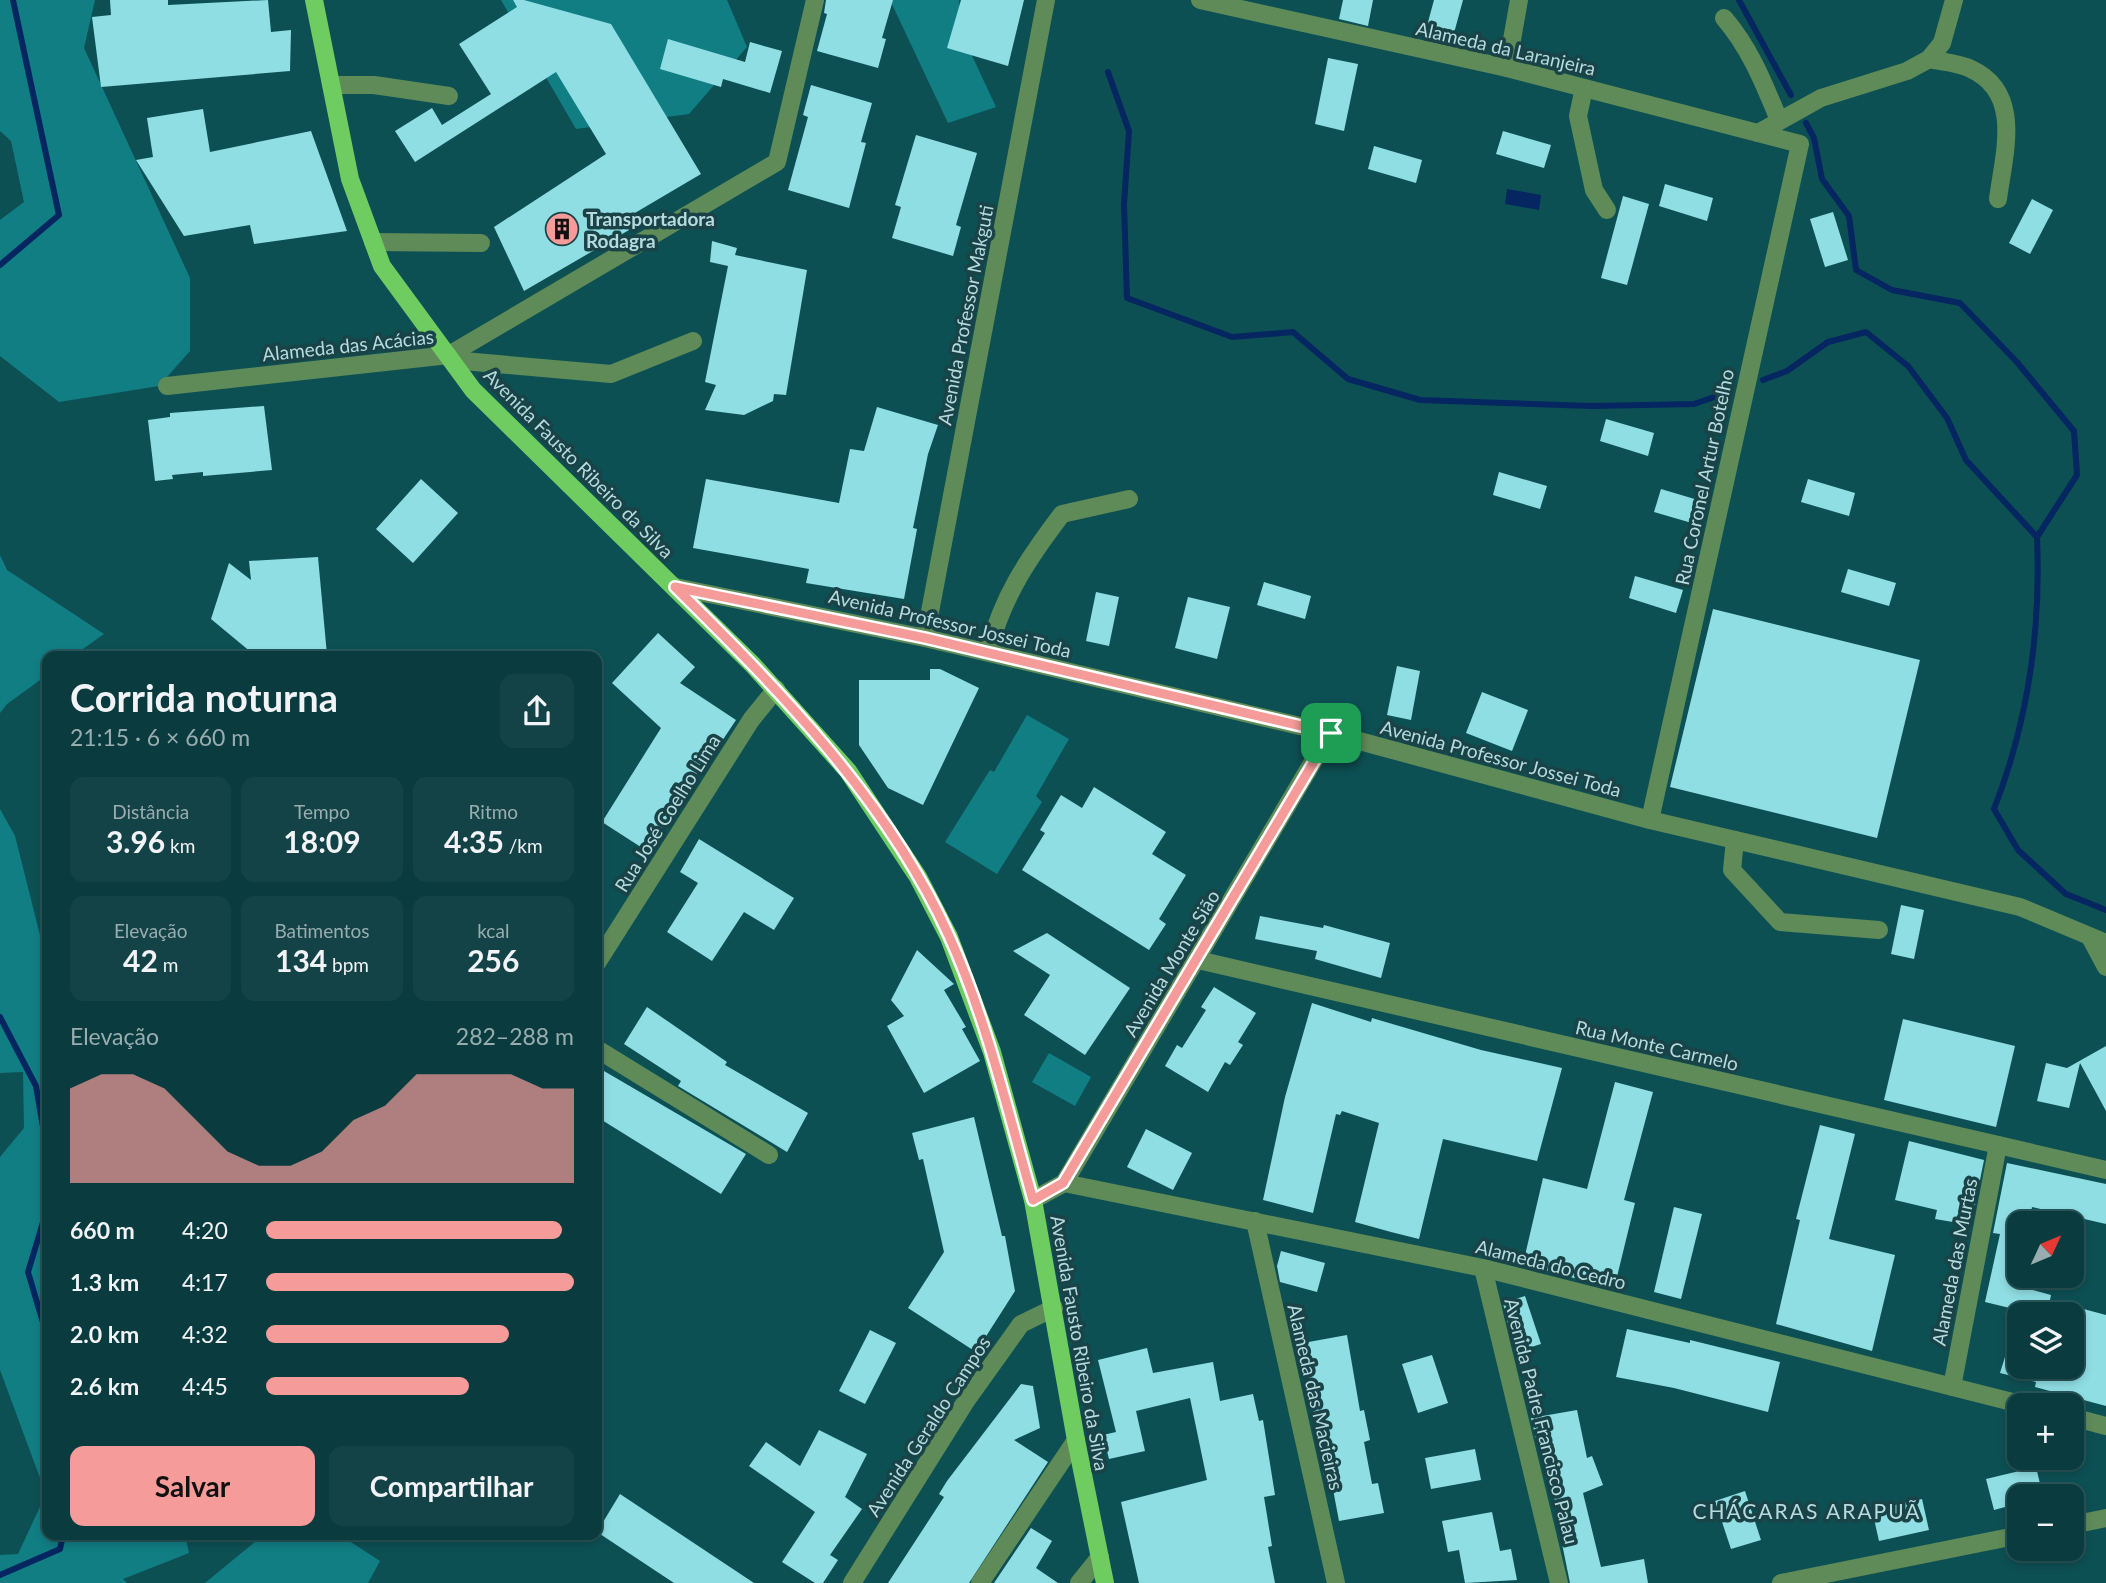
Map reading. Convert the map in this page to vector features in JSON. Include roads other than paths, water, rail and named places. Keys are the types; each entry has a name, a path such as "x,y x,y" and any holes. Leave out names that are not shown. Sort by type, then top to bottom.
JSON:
{"main road":[{"name":"Avenida Fausto Ribeiro da Silva","path":"314,0 349,179 382,266 473,390 776,689 848,771 918,877 949,937 992,1052 1033,1200 1105,1583"}],"street":[{"name":"Alameda das Acácias","path":"167,386 450,357 777,162 815,0"},
{"name":"Avenida Professor Makguti","path":"925,638 1046,0"},
{"name":"Alameda da Laranjeira","path":"1200,0 1507,68 1800,144"},
{"path":"1507,68 1518,0"},
{"path":"1758,133 1821,98 1906,71 1928,59 1942,43 1954,0"},
{"path":"1724,18 1737,33 1759,74 1779,121"},
{"path":"1928,59 1969,68 1992,81 2004,100 2006,134 1998,199"},
{"path":"331,85 373,85 449,96"},
{"path":"1584,88 1578,116 1594,190 1607,210"},
{"name":"Rua Coronel Artur Botelho","path":"1650,821 1800,144"},
{"path":"373,242 481,243"},
{"path":"450,357 611,374 693,341"},
{"path":"988,652 998,613 1032,554 1062,514 1129,499"},
{"name":"Avenida Professor Jossei Toda","path":"675,587 988,652 1331,733 1650,821 2020,907 2098,940"},
{"name":"Rua José Coelho Lima","path":"602,954 751,720 776,689"},
{"name":"Avenida Monte Sião","path":"1033,1200 1063,1183 1331,733"},
{"path":"1735,840 1732,870 1780,922 1879,930"},
{"path":"2098,940 2106,967"},
{"name":"Rua Monte Carmelo","path":"1198,960 2106,1170"},
{"path":"602,1052 769,1155"},
{"name":"Alameda das Murtas","path":"1952,1387 1998,1145"},
{"name":"Alameda do Cedro","path":"1063,1183 1483,1268 2007,1401"},
{"name":"Alameda das Macieiras","path":"1255,1221 1336,1583"},
{"name":"Avenida Padre Francisco Palau","path":"1483,1268 1559,1583"},
{"name":"Avenida Geraldo Campos","path":"852,1583 966,1401 1021,1324 1054,1308"},
{"path":"2084,1421 2106,1426"},
{"path":"980,1583 1076,1440"},
{"path":"2084,1523 2106,1518"},
{"path":"1781,1583 2007,1538"},
{"path":"1079,1583 1100,1557"}],"waterway":[{"path":"0,265 59,215 13,0"},
{"path":"1739,0 1791,95"},
{"path":"1108,72 1129,131 1124,204 1127,298 1232,337 1293,332 1348,379 1420,400 1592,406 1694,404 1729,392"},
{"path":"1806,123 1814,138 1822,179 1849,216 1856,270 1892,290 1960,303 2016,361 2074,431 2077,475 2037,537"},
{"path":"1763,380 1787,371 1828,342 1866,332 1908,366 1947,418 1966,460 2037,537 2037,606 2030,675 2016,743 1994,809 2018,850 2066,894 2106,910"},
{"path":"0,1017 36,1086 42,1121"},
{"path":"42,1226 28,1272 42,1319"},
{"path":"0,1575 60,1549 62,1540"}],"place":[{"name":"Transportadora Rodagra","path":"562,229"}],"district":[{"name":"CHÁCARAS ARAPUÃ","path":"1807,1510"}]}
